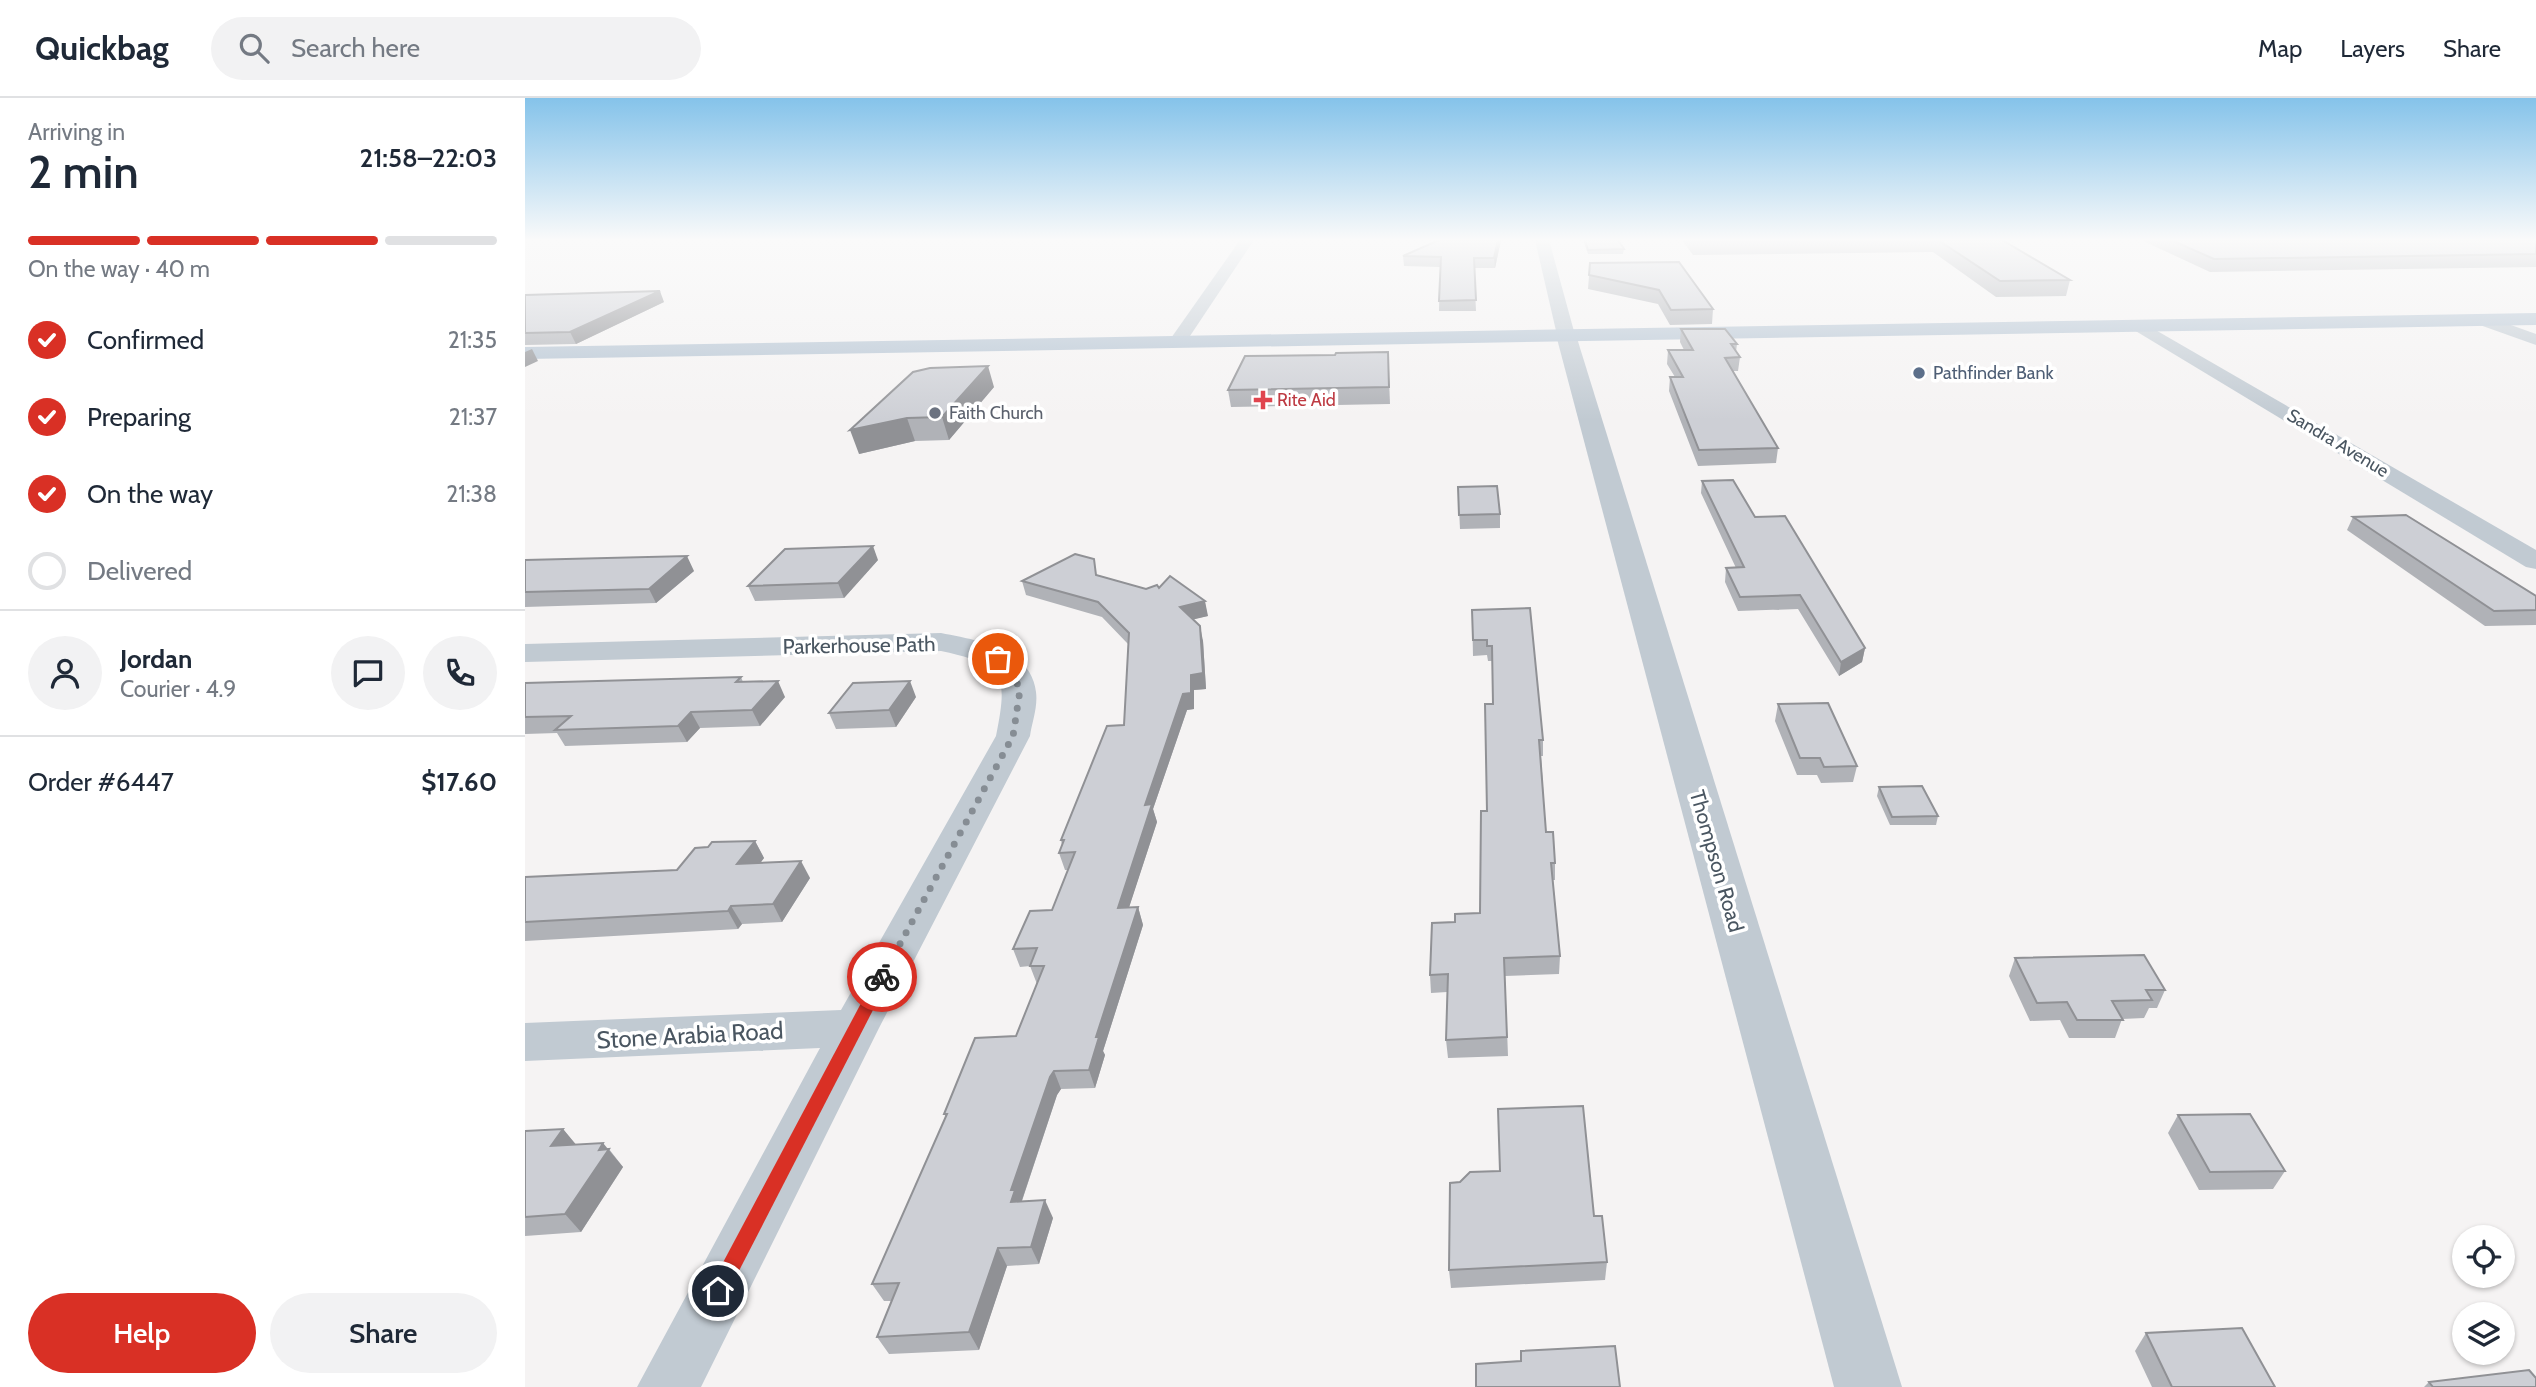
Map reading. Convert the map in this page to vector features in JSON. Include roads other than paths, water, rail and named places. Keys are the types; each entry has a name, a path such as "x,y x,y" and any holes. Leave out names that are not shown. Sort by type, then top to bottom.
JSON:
{"main road":[{"path":"525,353 2536,319"}],"street":[{"path":"1178,341 1206,300"},
{"path":"1557,300 1566,335"},
{"path":"2483,320 2536,340"},
{"name":"Sandra Avenue","path":"2140,326 2536,561"},
{"name":"Thompson Road","path":"1566,335 1868,1387"},
{"name":"Parkerhouse Path","path":"525,653 941,642 978,649 998,659 1013,674 1020,690 1013,736 855,1028 668,1387"},
{"name":"Stone Arabia Road","path":"525,1042 855,1028"}],"place":[{"name":"Pathfinder Bank","path":"1919,373"},
{"name":"Rite Aid","path":"1263,400"},
{"name":"Faith Church","path":"935,413"}]}
